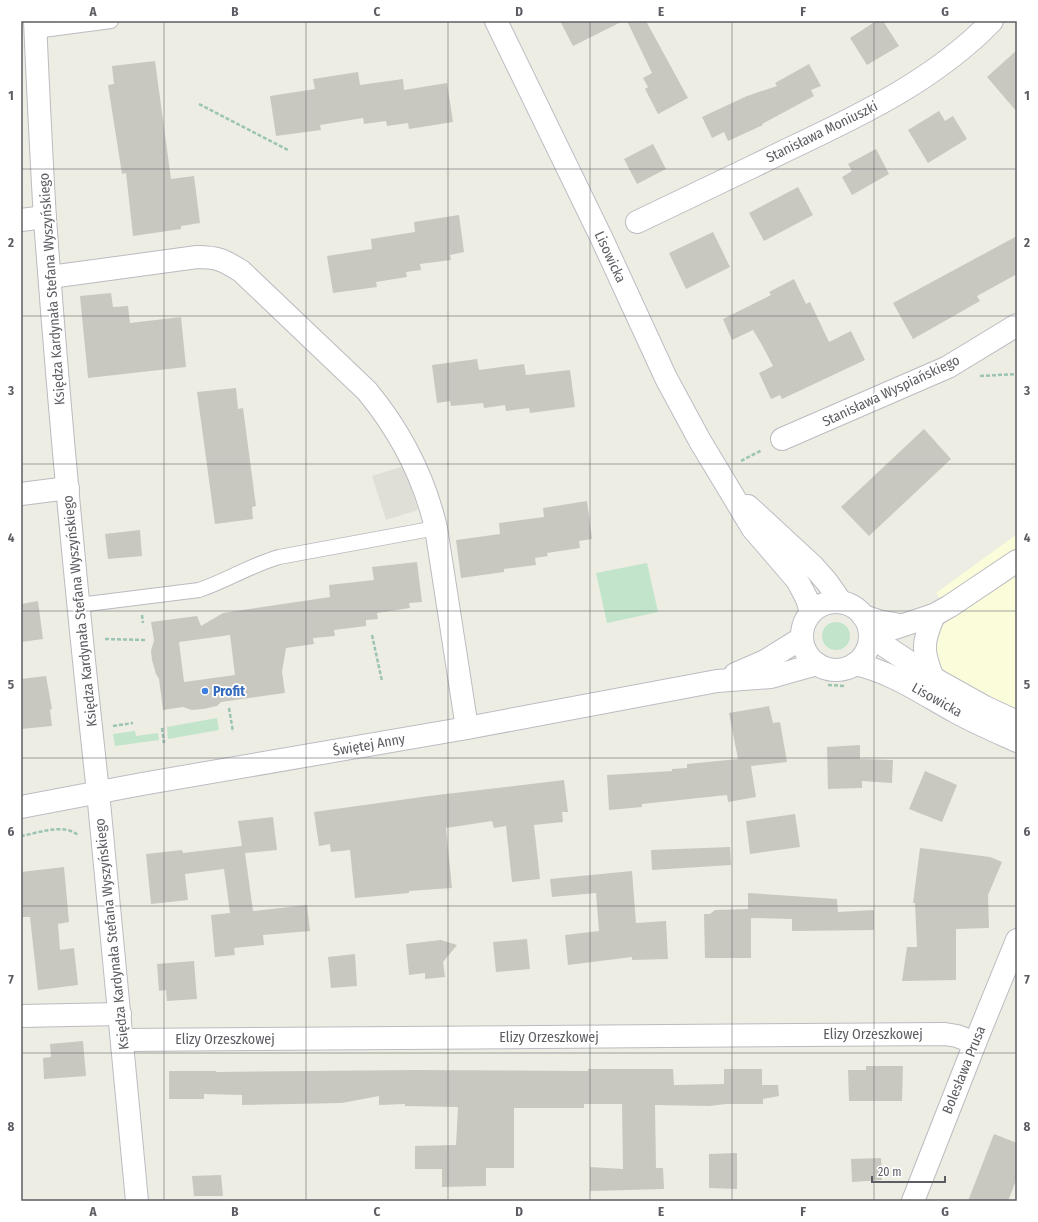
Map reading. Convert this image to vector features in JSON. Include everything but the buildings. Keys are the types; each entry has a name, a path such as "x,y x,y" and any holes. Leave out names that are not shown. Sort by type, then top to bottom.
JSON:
{"street":[{"name":"Lisowicka","path":"496,21 602,239 666,378 700,441 753,529 796,580 807,599 811,612"},
{"name":"Stanisława Moniuszki","path":"637,222 851,120 908,88 945,62 992,21"},
{"name":"Księdza Kardynała Stefana Wyszyńskiego","path":"35,26 45,217 68,488 123,1040 137,1201"},
{"path":"21,220 45,217"},
{"path":"50,277 197,256 211,257 226,261 246,276 367,391 380,407 409,451 433,515 467,728"},
{"name":"Stanisława Wyspiańskiego","path":"782,439 948,367 1017,325"},
{"path":"21,494 68,488"},
{"name":"Lisowicka","path":"730,489 813,566 827,582 841,602"},
{"path":"870,636 934,615 1017,561"},
{"path":"841,602 849,604 857,609 863,616 868,625 870,636 866,652 855,664 846,668 826,668 817,664 809,657 804,648 802,629 811,612 825,604 841,602"},
{"path":"933,678 926,661 924,647 926,633 934,615"},
{"path":"863,616 878,621 902,625"},
{"name":"Lisowicka","path":"870,636 933,678 985,707 1017,722"},
{"name":"Świętej Anny","path":"717,681 766,661 802,638"},
{"name":"Świętej Anny","path":"21,807 98,792 467,728 717,681 771,677 817,664"},
{"name":"Lisowicka","path":"855,664 871,667 887,674 957,713 1017,741"},
{"name":"Bolesława Prusa","path":"913,1201 1017,940"},
{"path":"21,1016 120,1014"},
{"name":"Elizy Orzeszkowej","path":"123,1040 945,1034 957,1036 975,1043"}],"lane":[{"path":"35,26 111,21"},
{"path":"79,605 198,590 211,586 264,561 279,557 436,528"}],"path":[{"path":"199,104 288,150"},
{"path":"372,635 382,681"},
{"path":"100,639 145,640"},
{"path":"230,708 233,732"},
{"path":"110,726 133,723"},
{"path":"162,728 164,743"},
{"path":"21,836 58,829 72,831 78,835"}],"shaded area":[{"path":"404,466 418,510 386,520 372,476"},
{"path":"1017,534 1017,709 970,687 944,670 932,660 935,632 953,617 936,593"},
{"path":"647,563 658,612 607,623 596,573"},
{"path":"836,622 846,626 850,636 846,646 836,650 826,646 822,636 826,626"},
{"path":"217,718 219,730 168,739 167,727"},
{"path":"135,731 136,736 158,733 159,740 115,746 113,734"}],"place":[{"name":"Profit","path":"205,691"}]}
